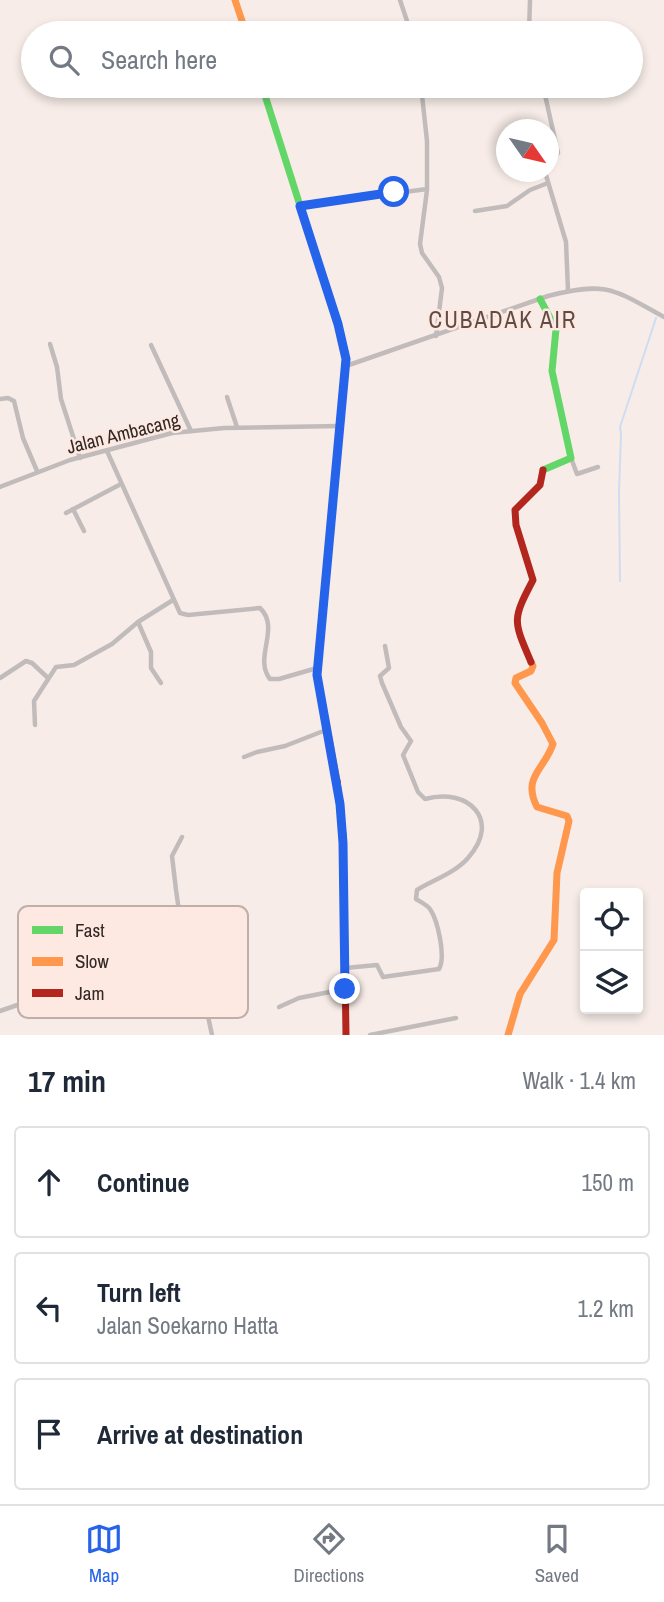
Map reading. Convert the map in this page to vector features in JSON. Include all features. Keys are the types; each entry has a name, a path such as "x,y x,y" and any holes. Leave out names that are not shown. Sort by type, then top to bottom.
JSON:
{"street":[{"path":"235,0 242,21"},
{"path":"529,21 530,0"},
{"path":"402,1 408,21"},
{"path":"266,98 338,324 346,366 317,668 318,689 337,782 343,836 346,1035"},
{"path":"422,98 427,141 427,189 420,244 425,257 437,273 442,288 436,336"},
{"path":"546,98 550,119"},
{"path":"475,211 507,206 530,190 548,183 566,242 568,291"},
{"path":"300,206 427,189"},
{"path":"346,366 568,291 589,288 614,291 638,301 664,317"},
{"path":"540,299 556,331 552,371 571,458 577,474 598,467"},
{"path":"50,344 57,367 59,395 80,458"},
{"path":"151,345 191,431"},
{"path":"227,397 237,427"},
{"path":"0,399 8,398 14,401 23,438 37,471"},
{"name":"Jalan Ambacang","path":"0,487 37,471 152,437 237,427 340,426"},
{"path":"107,451 180,613 185,615 254,608 262,610 268,635 263,662 264,670 270,679 317,668"},
{"path":"508,1035 520,994 554,940 557,873 569,821 567,816 537,807 531,796 531,782 553,744 514,682 516,678 531,671 533,666 516,620 518,606 533,580 516,525 515,510 540,484 539,476 542,471 571,458"},
{"path":"66,513 121,484"},
{"path":"73,509 84,531"},
{"path":"34,725 34,701 56,667 77,664 112,644 138,622 173,600"},
{"path":"138,622 151,652 151,668 161,683"},
{"path":"345,968 376,965 383,976 439,969 442,962 438,930 430,910 416,899 416,890 461,865 478,843 482,831 475,806 454,797 435,795 425,799 418,792 403,755 411,741 401,727 380,676 389,667 385,646"},
{"path":"0,678 26,661 48,678"},
{"path":"244,757 285,746 326,730"},
{"path":"178,906 172,856 182,837"},
{"path":"279,1007 299,998 345,989"},
{"path":"0,1011 18,1005"},
{"path":"370,1035 456,1018"}],"waterway":[{"path":"620,581 620,427 656,318"}],"traffic: fast":[{"path":"266,98 338,325 346,359 333,498"},
{"path":"540,299 556,329 552,371 571,458 543,470"}],"traffic: slow":[{"path":"235,0 242,21"},
{"path":"333,498 317,675 337,781"},
{"path":"508,1035 520,994 554,940 557,873 569,821 567,816 537,807 533,797 533,781 553,744 515,683 516,678 531,671 531,662"}],"traffic: jam":[{"path":"531,662 517,620 521,604 533,580 516,525 515,510 540,485 543,470"},
{"path":"337,781 343,836 346,1035"}],"district":[{"name":"CUBADAK AIR","path":"503,319"}],"route":[{"path":"345,989 340,804 317,675 346,359 338,324 300,206 394,192"}]}
